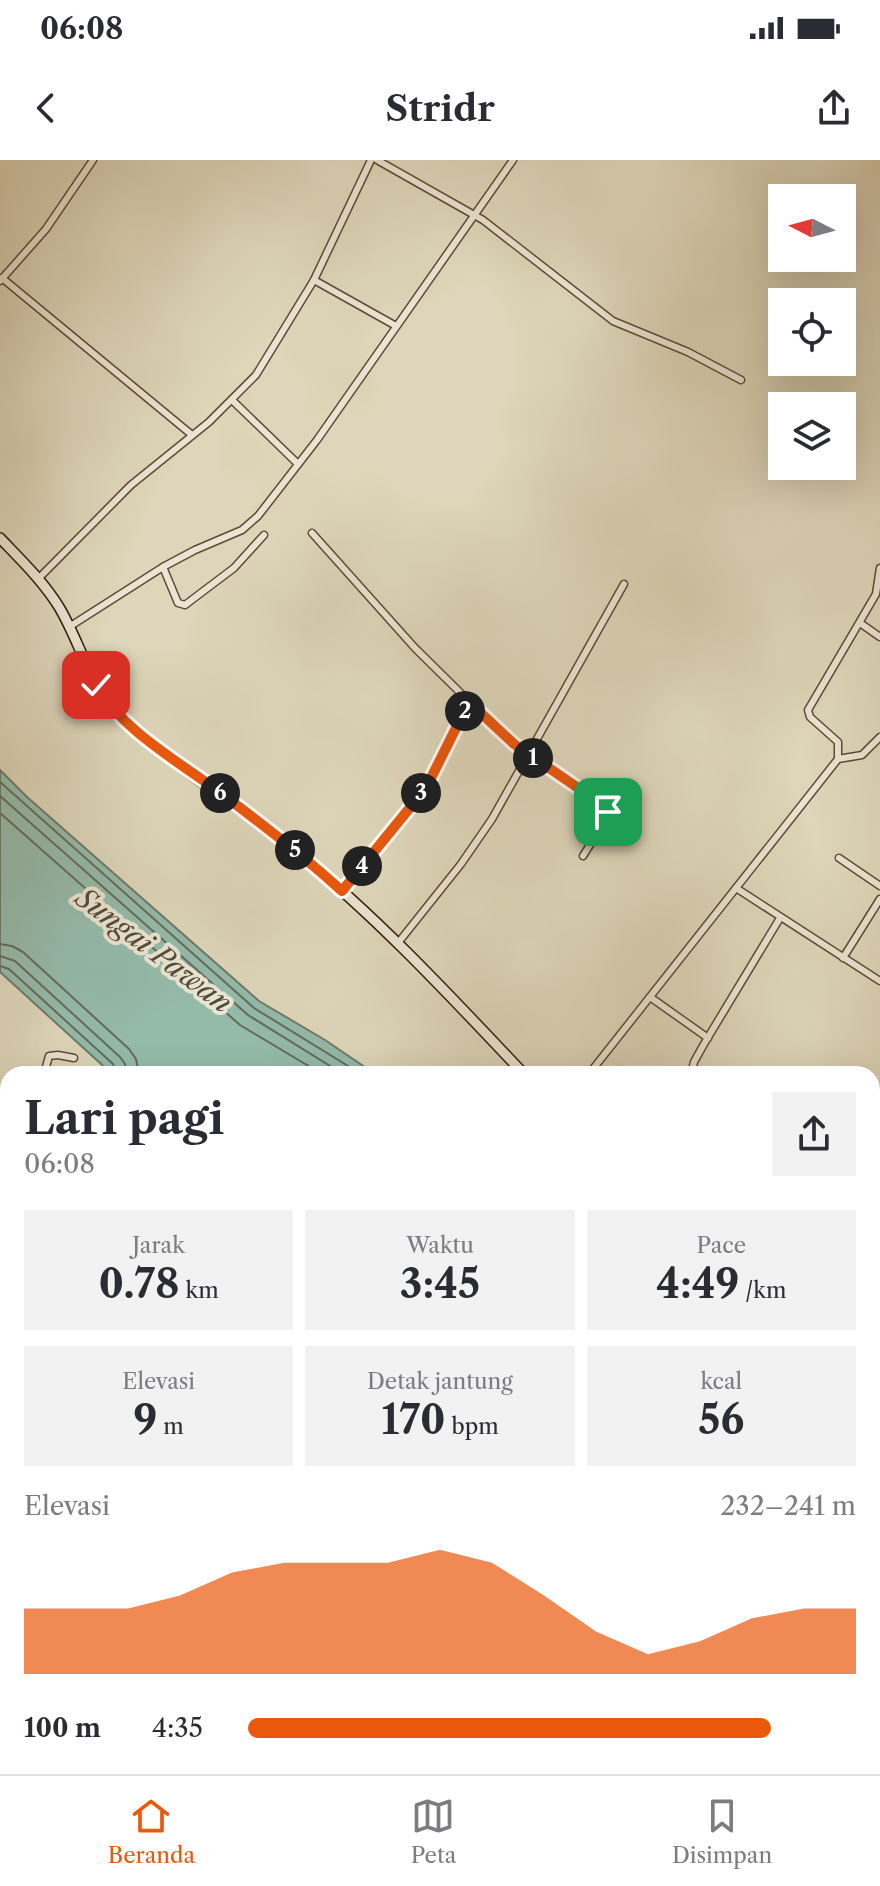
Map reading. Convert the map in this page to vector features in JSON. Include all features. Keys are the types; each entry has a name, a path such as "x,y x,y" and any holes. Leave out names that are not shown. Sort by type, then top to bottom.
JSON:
{"street":[{"path":"93,160 46,229 1,280 192,435"},
{"path":"38,579 131,485 233,401 256,375 314,280 374,160 475,215 613,321 688,352 741,380"},
{"path":"69,627 163,567 247,526 258,516 513,160"},
{"path":"314,280 396,326"},
{"path":"233,401 298,464"},
{"path":"312,533 407,639 469,702 527,754 607,808 605,821 583,856"},
{"path":"163,567 178,603 185,605 234,568 264,535"},
{"path":"0,538 54,600 100,692 129,723 159,749 262,824 342,891 398,943 517,1066"},
{"path":"595,1066 838,759 838,742 810,717 808,710 860,623 877,589 880,568"},
{"path":"398,943 477,844 624,584"},
{"path":"860,623 880,637"},
{"path":"342,891 426,788 469,702"},
{"path":"838,759 862,755 880,737"},
{"path":"839,858 880,886"},
{"path":"736,888 880,981"},
{"path":"843,958 880,899"},
{"path":"694,1066 780,918"},
{"path":"650,997 708,1038"},
{"path":"46,1066 49,1056 74,1058"}],"water":[{"name":"Sungai Pawan","path":"0,770 259,1001 363,1066 103,1066 0,972"}],"route":[{"path":"96,685 106,700 142,735 262,824 342,891 426,788 469,702 514,744 603,805 608,812"}]}
